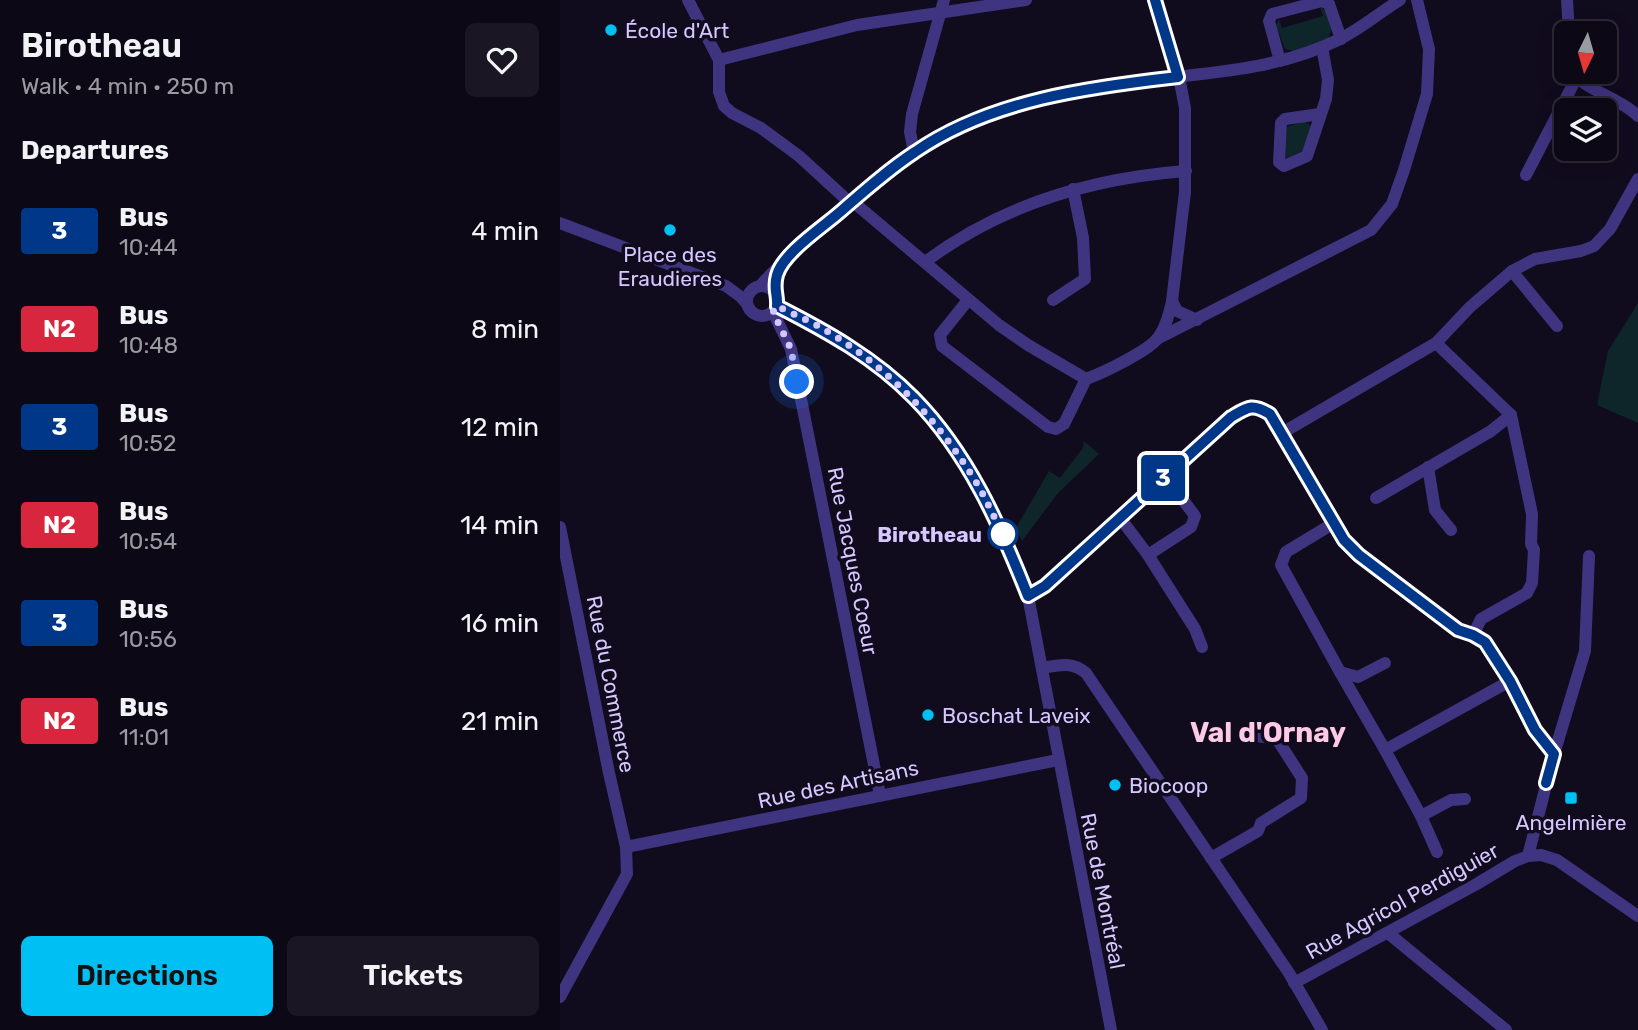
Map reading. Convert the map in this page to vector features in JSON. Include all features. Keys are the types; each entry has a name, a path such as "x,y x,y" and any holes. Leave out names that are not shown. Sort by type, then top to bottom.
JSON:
{"street":[{"path":"688,0 719,60 719,92 724,106 790,149 968,300 1027,345 1086,379"},
{"path":"719,60 942,6 1026,0"},
{"path":"1155,0 1185,108 1186,170 1172,301 1166,323 1157,340"},
{"path":"747,304 747,296 756,287 851,202 914,152 979,119 1051,96 1095,87 1250,68 1280,61 1341,39 1400,0"},
{"path":"968,300 940,335 942,346 1048,427 1056,429 1064,424 1086,379 1107,372 1157,340 1371,230 1392,204 1427,94 1429,50 1417,0"},
{"path":"1567,0 1568,21"},
{"path":"1280,61 1269,21 1272,14 1322,1 1329,4 1341,39"},
{"path":"914,152 910,132 912,114 942,6"},
{"path":"1320,114 1285,119 1281,123 1279,162 1284,166 1307,156 1326,99 1328,80 1322,47"},
{"path":"1526,175 1570,84"},
{"path":"1592,84 1636,110"},
{"path":"925,262 976,229 1037,201 1073,189 1152,173 1186,170"},
{"path":"1282,433 1436,343 1469,307 1512,271 1535,259 1594,246 1610,229 1638,179"},
{"path":"1053,300 1085,279 1083,238 1073,189"},
{"path":"561,224 726,286 741,296 751,312 760,316 785,337"},
{"path":"760,316 775,309 774,291 781,264"},
{"path":"1512,271 1557,326"},
{"path":"726,286 756,287 774,291"},
{"path":"1172,301 1177,311 1197,320"},
{"name":"Rue Jacques Coeur","path":"775,309 791,349 880,795"},
{"name":"Rue de Montréal","path":"775,309 826,330 873,363 914,398 977,483 1006,540 1028,596 1111,1030"},
{"path":"1436,343 1511,415 1532,513 1532,583 1527,593 1481,619 1473,635"},
{"path":"1028,596 1045,586 1121,519 1231,417 1248,408 1258,407 1270,414 1344,540 1359,555 1458,630 1485,642 1510,681 1535,730 1554,754"},
{"path":"1376,498 1491,431 1511,415"},
{"path":"1428,467 1435,510 1451,530"},
{"path":"1148,555 1191,527 1195,516 1165,476"},
{"path":"1121,519 1148,555 1195,629 1202,647"},
{"path":"1334,523 1286,552 1281,565 1421,816 1437,852"},
{"name":"Rue du Commerce","path":"560,527 626,847 627,874 560,997"},
{"path":"1528,856 1554,754 1585,651 1589,556"},
{"path":"1340,671 1358,677 1385,663"},
{"path":"1042,668 1068,664 1079,666 1086,673 1294,983 1322,1030"},
{"path":"1385,750 1510,681"},
{"path":"1211,858 1258,831 1261,823 1301,798 1302,778 1277,739 1257,736"},
{"name":"Rue des Artisans","path":"626,847 1058,760"},
{"path":"1421,816 1451,800 1465,799"},
{"name":"Rue Agricol Perdiguier","path":"1294,983 1475,886 1515,860 1528,856 1541,855 1557,860 1638,916"},
{"path":"1388,933 1506,1030"}],"green space":[{"path":"1320,7 1325,10 1332,28 1328,39 1295,51 1285,49 1276,25 1279,19 1282,28 1323,16"},
{"path":"1304,121 1311,126 1303,151 1286,158 1287,127"},
{"path":"1638,303 1638,423 1597,405 1608,351"},
{"path":"1084,441 1099,454 1058,493 1022,541 1016,528 1049,471 1060,478 1083,448"}],"bus line":[{"name":"3","path":"1155,0 1178,77 1095,87 1051,96 979,119 936,139 914,152 851,202 781,264 774,291 777,306 826,330 873,363 914,398 977,483 1006,540 1028,596 1045,586 1121,519 1231,417 1248,408 1258,407 1270,414 1344,540 1359,555 1458,630 1485,642 1510,681 1535,730 1554,754 1546,783"}],"place":[{"name":"École d'Art","path":"611,30"},
{"name":"Place des Eraudieres","path":"670,230"},
{"name":"Birotheau","path":"1003,534"},
{"name":"Boschat Laveix","path":"928,715"},
{"name":"Biocoop","path":"1115,785"},
{"name":"Angelmière","path":"1571,798"}],"district":[{"name":"Val d'Ornay","path":"1268,732"}],"route":[{"path":"797,382 791,349 773,312 777,306 826,330 873,363 914,398 977,483 1003,534"}]}
